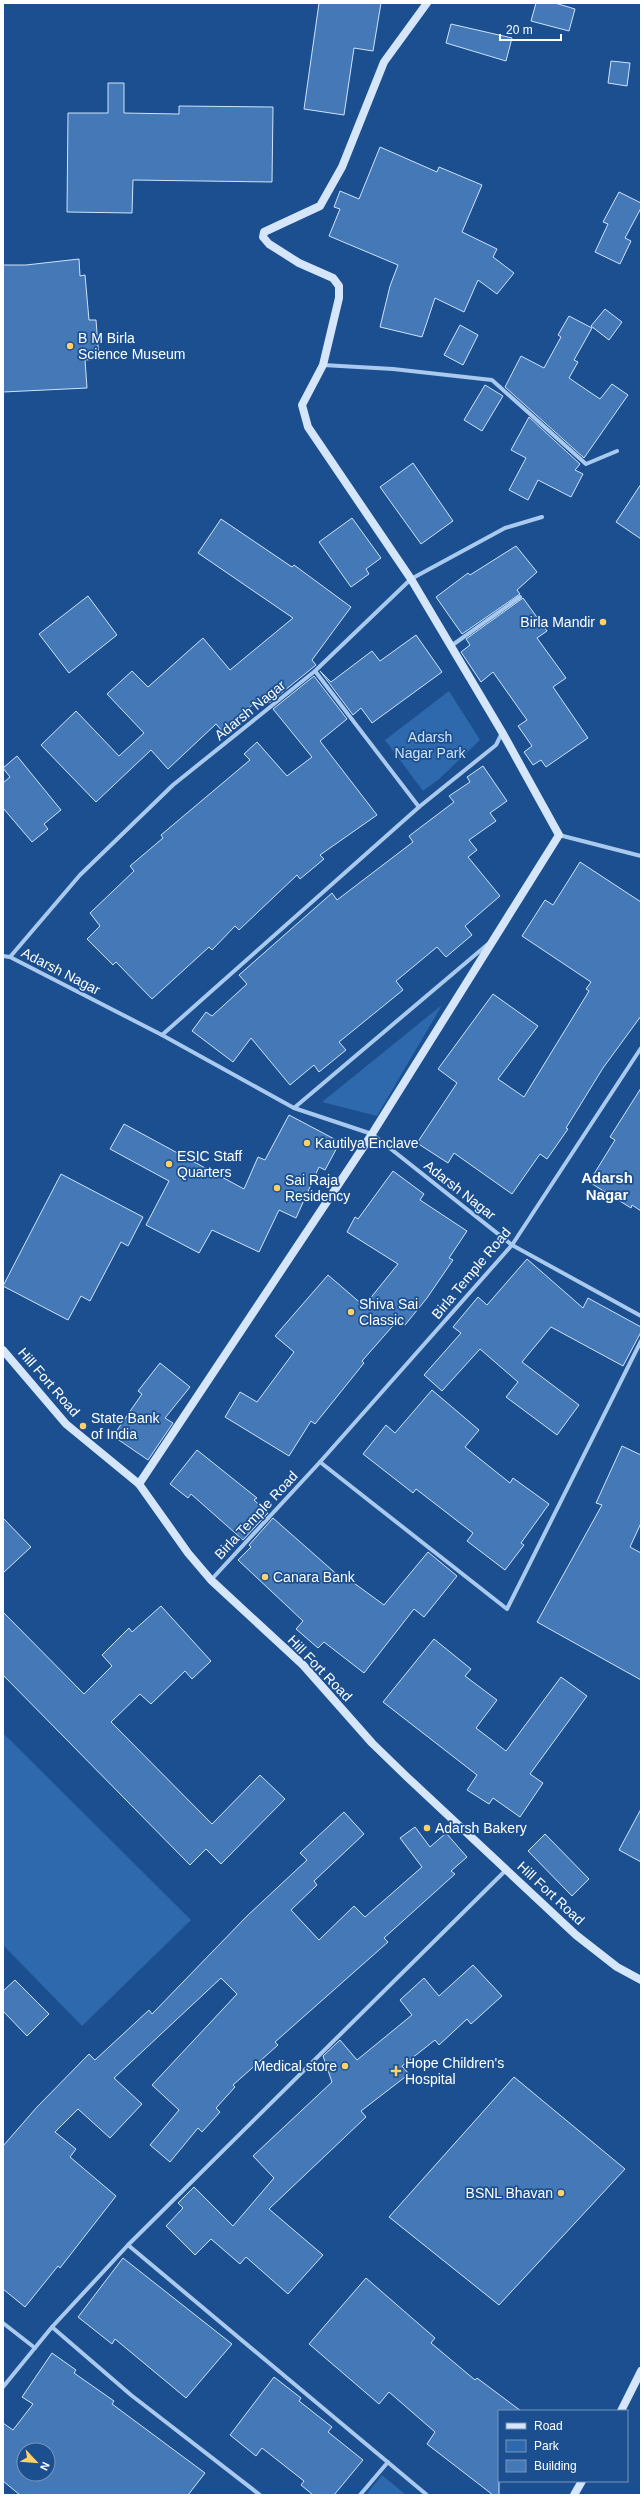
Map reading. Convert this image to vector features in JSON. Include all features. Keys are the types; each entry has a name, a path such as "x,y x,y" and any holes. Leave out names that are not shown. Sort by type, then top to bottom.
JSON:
{"street":[{"path":"427,3 384,62 342,167 320,206 264,232 263,237 269,244 299,263 333,278 339,286 339,298 323,365 302,405 308,427 411,578 502,732 559,834 641,856"},
{"path":"323,365 393,369 492,380 586,464 617,451"},
{"name":"Adarsh Nagar","path":"542,517 505,528 411,578 315,671 173,785 80,874 10,958 162,1035 294,1108 372,1134 512,1245 641,1316"},
{"path":"451,646 520,597"},
{"path":"315,671 419,806"},
{"path":"162,1035 419,806 496,745 502,732"},
{"path":"139,1484 372,1134 559,834"},
{"path":"294,1108 493,940"},
{"path":"3,956 10,958"},
{"name":"Birla Temple Road","path":"211,1580 320,1462 512,1245 641,1048"},
{"path":"320,1462 506,1609 641,1342"},
{"name":"Hill Fort Road","path":"3,1350 66,1424 139,1484 188,1553 211,1580 303,1665 372,1742 576,1935 616,1967 641,1980"},
{"path":"3,2387 52,2327 128,2245 506,1870"},
{"path":"128,2245 427,2495"},
{"path":"3,2323 35,2348"},
{"path":"52,2327 131,2395 260,2495"},
{"path":"622,2410 641,2371"},
{"path":"360,2495 388,2462"},
{"path":"574,2495 581,2482"}],"green space":[{"name":"Adarsh Nagar Park","path":"449,691 480,740 439,779 423,791 385,740"},
{"path":"442,1005 377,1116 322,1102"},
{"path":"3,1733 191,1920 82,2026 3,1945"},
{"path":"382,2475 406,2495 366,2495"}],"building":[{"path":"319,3 381,3 373,51 354,48 344,115 304,109"},
{"path":"536,3 555,3 575,9 569,31 531,21"},
{"path":"451,24 512,38 506,61 446,43"},
{"path":"611,61 630,63 627,86 608,83"},
{"path":"108,83 124,83 124,113 179,114 179,106 273,107 272,182 133,180 132,213 67,212 68,113 108,113"},
{"path":"380,147 437,172 439,167 482,185 462,232 497,249 493,257 514,273 497,294 478,280 464,312 435,298 422,337 380,327 390,286 398,265 329,236 340,209 334,207 340,191 359,199"},
{"path":"619,192 641,203 641,208 625,238 631,241 620,264 595,252 608,224 603,222"},
{"path":"79,259 80,276 85,275 89,320 96,320 99,359 85,360 87,388 3,392 3,265 26,265"},
{"path":"605,309 622,322 609,340 591,326"},
{"path":"569,316 592,328 574,360 578,362 569,378 600,399 612,384 628,395 584,458 505,387 521,356 544,368 561,337 558,335"},
{"path":"460,325 478,335 463,365 444,355"},
{"path":"485,385 503,396 482,431 464,420"},
{"path":"529,417 580,464 575,470 583,474 571,497 538,480 528,500 509,490 526,458 511,450"},
{"path":"413,463 453,521 421,544 380,487"},
{"path":"641,484 641,539 616,522"},
{"path":"352,518 381,558 366,569 369,574 351,587 319,542"},
{"path":"221,519 292,567 294,565 351,607 312,660 316,665 269,703 263,696 222,731 216,724 168,769 151,750 96,802 41,745 76,711 119,756 144,733 107,694 132,671 148,687 203,638 230,670 293,618 198,553"},
{"path":"516,546 537,572 517,590 520,594 462,634 436,597 468,573 470,575"},
{"path":"88,596 117,635 69,673 39,634"},
{"path":"523,598 547,631 537,638 566,678 553,687 588,738 546,767 541,760 533,765 524,752 532,746 518,726 527,720 493,672 481,682 461,652 470,645 466,639"},
{"path":"416,635 442,672 372,723 361,708 353,715 320,671 331,682 372,651 380,661"},
{"path":"314,676 347,719 320,741 377,815 320,855 324,859 300,879 297,875 239,930 235,926 212,950 209,947 152,999 116,962 113,965 87,939 100,926 90,913 134,871 130,866 163,838 161,835 250,760 244,754 257,742 287,776 312,757 273,709"},
{"path":"17,756 61,810 44,824 48,829 32,842 3,808 3,783 10,777 3,768"},
{"path":"483,766 507,801 490,813 496,821 469,840 477,850 468,857 500,896 465,926 472,935 446,957 437,947 396,981 403,990 339,1042 346,1050 319,1072 314,1065 290,1085 251,1038 233,1062 192,1031 206,1012 212,1016 247,984 239,975 332,893 337,900 413,842 409,836 454,802 449,796 470,782 467,777"},
{"path":"580,862 641,902 641,1016 603,1068 566,1128 568,1129 547,1159 540,1154 512,1194 454,1153 448,1163 417,1143 457,1083 438,1069 493,994 538,1026 498,1079 524,1097 589,991 586,989 591,982 522,936 545,900 553,905"},
{"path":"641,1088 641,1211 632,1205 631,1208 589,1182 615,1140 610,1137"},
{"path":"289,1115 340,1142 325,1170 319,1167 296,1218 279,1210 259,1252 212,1230 199,1253 146,1225 169,1181 110,1149 124,1124 244,1189 258,1157 265,1160"},
{"path":"393,1171 424,1194 420,1200 467,1231 449,1258 453,1260 427,1298 405,1325 398,1320 362,1361 364,1363 315,1424 311,1421 289,1456 225,1417 240,1392 257,1402 294,1352 275,1336 328,1275 364,1306 398,1264 347,1232 355,1217 358,1219"},
{"path":"61,1174 143,1217 128,1246 121,1242 90,1301 81,1296 68,1320 3,1286"},
{"path":"527,1259 583,1308 588,1298 641,1327 641,1332 623,1366 551,1327 522,1362 579,1405 557,1435 506,1397 518,1382 480,1349 442,1391 424,1375 461,1333 453,1327 478,1297 487,1305"},
{"path":"160,1363 190,1387 165,1418 173,1423 148,1460 113,1436 142,1394 138,1391"},
{"path":"432,1390 479,1430 465,1447 510,1483 513,1478 549,1504 521,1543 524,1545 505,1570 467,1541 473,1533 416,1489 413,1493 363,1454 386,1425 395,1433"},
{"path":"622,1446 641,1455 641,1523 630,1547 641,1553 641,1680 537,1622 602,1505 596,1503"},
{"path":"197,1450 257,1498 254,1500 268,1513 243,1540 191,1494 188,1498 170,1484"},
{"path":"3,1518 31,1547 3,1573"},
{"path":"273,1518 341,1578 343,1575 384,1605 428,1552 457,1576 424,1617 414,1609 364,1673 324,1642 318,1648 296,1629 303,1621 238,1560 251,1547 249,1545"},
{"path":"161,1606 211,1661 192,1679 185,1671 151,1704 140,1694 111,1722 212,1824 260,1775 285,1799 221,1864 206,1849 190,1865 3,1675 3,1612 84,1694 112,1666 102,1655 129,1628 132,1632"},
{"path":"434,1639 471,1669 465,1676 497,1700 476,1728 506,1751 561,1677 587,1696 530,1774 543,1783 520,1817 493,1798 489,1804 467,1790 477,1775 383,1702"},
{"path":"641,1809 641,1862 619,1850"},
{"path":"344,1812 364,1834 314,1881 317,1885 291,1910 319,1940 354,1906 365,1917 422,1867 400,1838 415,1827 430,1847 446,1833 467,1857 451,1871 455,1874 384,1938 388,1942 275,2042 278,2045 233,2085 235,2087 216,2108 220,2112 202,2132 198,2128 170,2162 150,2145 179,2110 152,2085 237,1994 221,1978 114,2078 142,2104 110,2138 78,2109 55,2132 76,2149 70,2157 116,2196 60,2268 58,2266 25,2307 3,2289 3,2146 37,2107 89,2054 95,2060 149,2010 152,2014 247,1916 307,1860 300,1853"},
{"path":"545,1834 589,1879 572,1896 528,1851"},
{"path":"473,1965 502,1996 471,2024 467,2019 439,2045 435,2040 402,2066 409,2074 361,2111 366,2117 269,2209 323,2255 288,2294 246,2257 240,2264 211,2239 195,2255 166,2226 183,2208 178,2203 194,2187 233,2226 274,2178 253,2156 332,2082 323,2056 340,2040 357,2060 412,2015 400,2000 424,1978 439,1996"},
{"path":"15,1980 49,2014 27,2036 3,2011 3,1991"},
{"path":"514,2077 625,2169 499,2305 389,2217"},
{"path":"123,2258 232,2344 186,2398 115,2339 112,2344 78,2317"},
{"path":"366,2278 435,2338 431,2343 475,2380 477,2378 520,2410 498,2410 499,2495 493,2495 427,2444 435,2432 389,2392 379,2404 309,2344"},
{"path":"52,2353 76,2370 74,2373 114,2401 112,2404 205,2473 188,2495 20,2495 3,2481 3,2423 13,2430 33,2404 22,2397"},
{"path":"274,2377 301,2398 299,2401 332,2427 328,2432 363,2460 334,2495 313,2495 301,2485 304,2481 262,2448 256,2456 230,2435"}],"place":[{"name":"B M Birla Science Museum","path":"70,346"},
{"name":"Birla Mandir","path":"603,622"},
{"name":"Kautilya Enclave","path":"307,1143"},
{"name":"ESIC Staff Quarters","path":"169,1164"},
{"name":"Sai Raja Residency","path":"277,1188"},
{"name":"Shiva Sai Classic","path":"351,1312"},
{"name":"State Bank of India","path":"83,1426"},
{"name":"Canara Bank","path":"265,1577"},
{"name":"Adarsh Bakery","path":"427,1828"},
{"name":"Medical store","path":"345,2066"},
{"name":"Hope Children's Hospital","path":"396,2071"},
{"name":"BSNL Bhavan","path":"561,2193"}],"district":[{"name":"Adarsh Nagar","path":"607,1186"}]}
